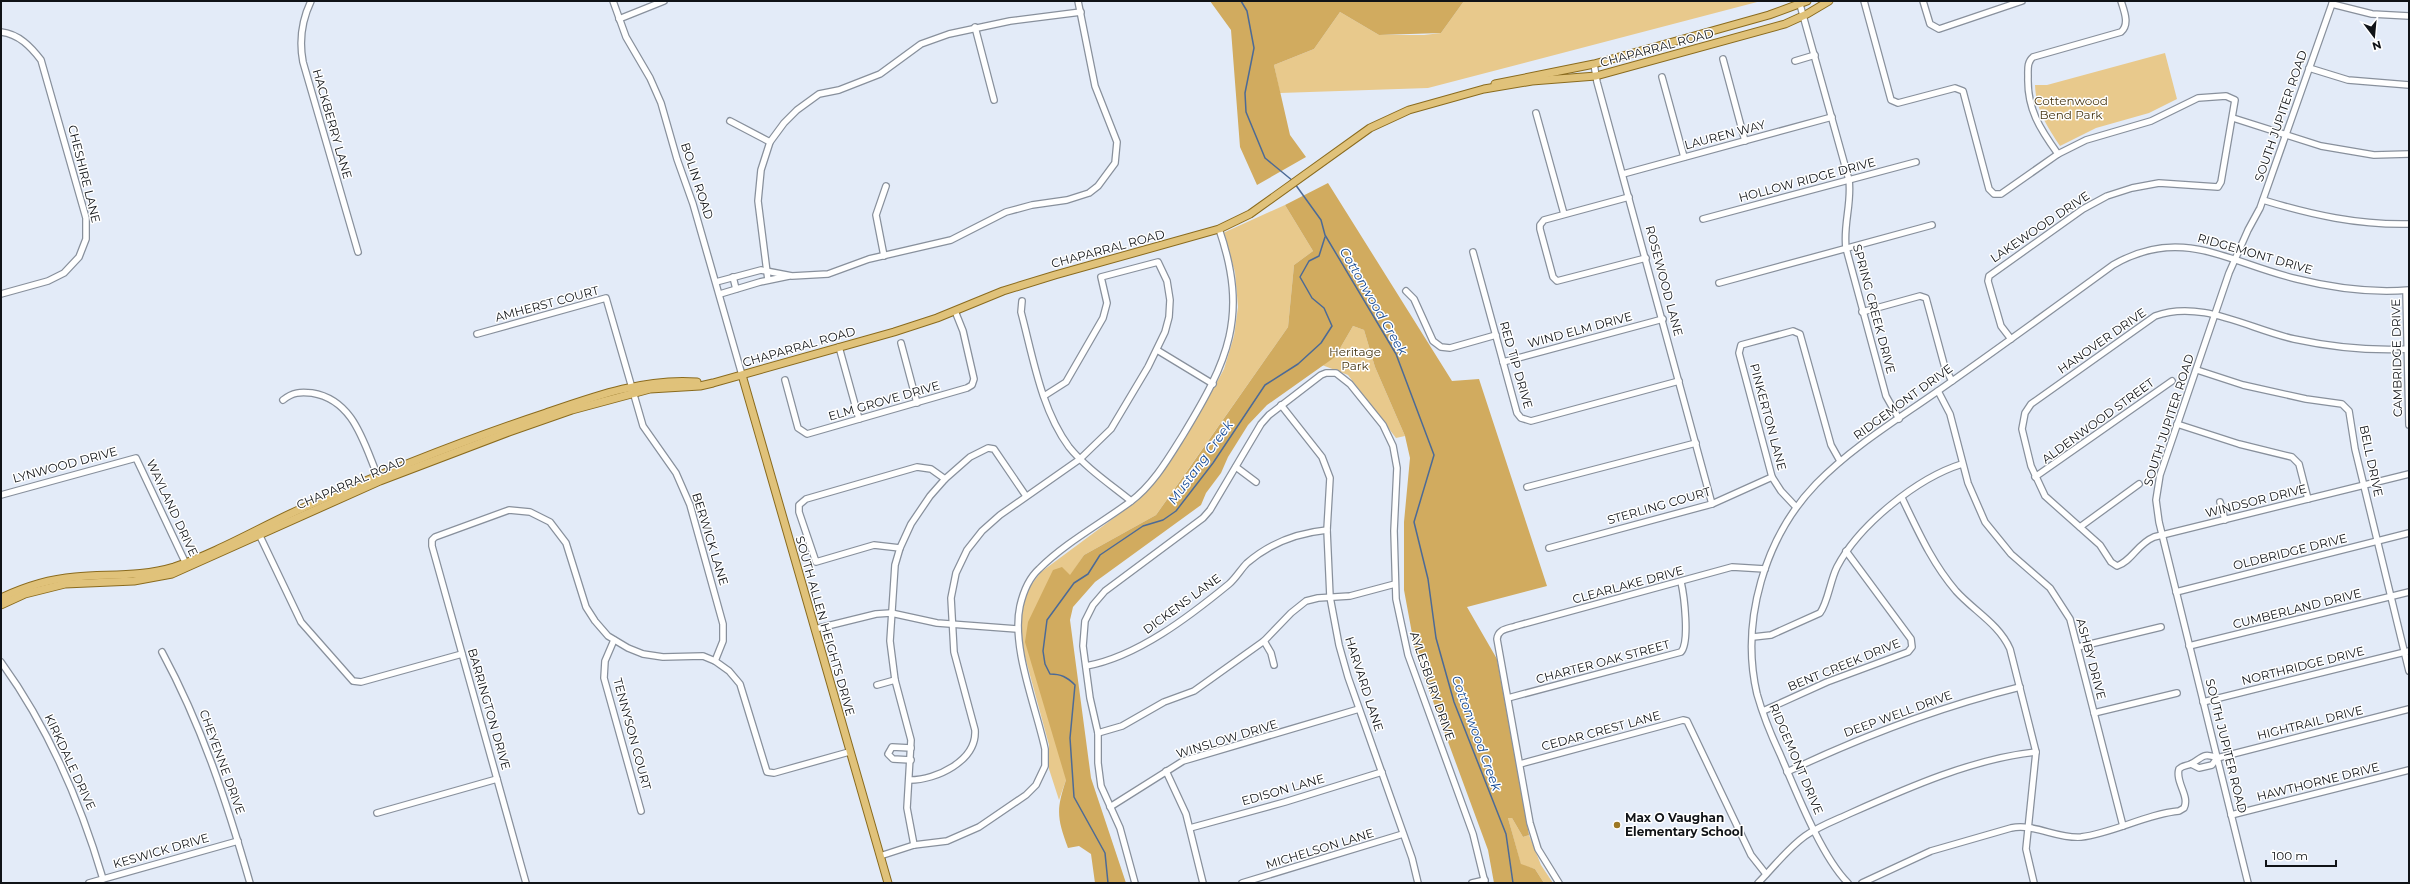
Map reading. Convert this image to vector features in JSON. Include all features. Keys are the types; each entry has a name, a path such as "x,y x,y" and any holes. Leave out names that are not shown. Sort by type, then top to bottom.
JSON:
{"main road":[{"name":"CHAPARRAL ROAD","path":"1,605 25,594 53,586 82,582 143,580 186,565 379,478 631,390 700,386 713,383 901,330 955,311 1003,291 1219,229 1241,219 1264,204 1364,132 1392,116 1484,89 1506,80 1546,75 1594,64 1807,1"},
{"name":"CHAPARRAL ROAD","path":"1484,89 1532,81 1596,76 1785,24 1804,16 1829,1"},
{"name":"SOUTH ALLEN HEIGHTS DRIVE","path":"742,375 816,629 849,752 888,883"},
{"name":"CHAPARRAL ROAD","path":"1,598 50,581 76,577 140,574 186,565"}],"street":[{"name":"HACKBERRY LANE","path":"311,1 306,14 302,34 303,62 358,252"},
{"name":"BOLIN ROAD","path":"613,1 619,19 661,103 720,294 742,375"},
{"path":"619,19 664,1"},
{"path":"720,294 768,280 792,276 828,274 884,256 951,240 990,219 1018,208 1067,200 1089,192 1098,186 1111,170 1117,155 1117,145 1095,86 1078,1"},
{"path":"1864,1 1891,100 1898,103 1955,88 1963,91 1989,189 1994,194 2001,194 2058,154 2098,135 2151,121 2198,98 2215,96 2234,98 2236,102 2233,118 2321,146 2354,153 2409,154"},
{"path":"1923,1 1930,24 1939,29 2022,1"},
{"path":"2058,154 2041,130 2032,112 2028,92 2028,63 2034,57 2121,32 2126,24 2121,1"},
{"path":"2333,2 2372,14 2409,16"},
{"name":"SOUTH JUPITER ROAD","path":"2248,883 2162,535 2157,511 2157,489 2177,424 2215,315 2235,260 2263,200 2333,2"},
{"name":"SPRING CREEK DRIVE","path":"1800,3 1816,55 1849,180 1846,248 1862,312 1886,396 1899,418"},
{"path":"768,280 758,193 761,170 770,142 790,117 819,94 839,90 880,74 921,44 975,27 1081,12"},
{"path":"975,27 994,100"},
{"name":"CHESHIRE LANE","path":"1,32 19,38 31,47 41,60 82,206 87,232 84,247 79,257 64,273 48,281 1,294"},
{"path":"1795,61 1816,55"},
{"path":"1723,59 1745,141"},
{"name":"ROSEWOOD LANE","path":"1594,64 1712,504"},
{"path":"2309,68 2348,80 2409,86"},
{"path":"1662,77 1684,157"},
{"path":"1536,113 1564,214"},
{"name":"LAUREN WAY","path":"1623,174 1832,117"},
{"name":"LAKEWOOD DRIVE","path":"2011,339 2002,326 1988,281 1989,276 1992,273 2083,210 2116,193 2159,183 2218,187 2221,182 2233,118"},
{"path":"730,121 770,142"},
{"name":"HOLLOW RIDGE DRIVE","path":"1703,219 1916,162"},
{"path":"884,256 876,215 886,186"},
{"path":"1629,197 1564,214 1541,222 1540,227 1555,280 1561,281 1646,258"},
{"path":"2263,200 2308,214 2339,220 2409,224"},
{"path":"1719,283 1932,225"},
{"path":"880,856 914,845 948,841 965,835 1026,795 1041,776 1045,766 1045,749 1018,646 1017,629 1020,606 1026,586 1038,569 1131,501 1155,478 1173,453 1213,384 1225,357 1234,319 1230,270 1219,229"},
{"name":"RIDGEMONT DRIVE","path":"1848,883 1835,868 1815,830 1788,772 1763,711 1754,670 1753,637 1758,597 1765,569 1780,534 1796,507 1816,484 1840,461 1899,418 2114,266 2134,254 2160,247 2186,247 2210,251 2235,260 2313,282 2358,289 2408,291"},
{"name":"RED TIP DRIVE","path":"1473,252 1517,413 1521,418 1527,421 1679,381"},
{"path":"910,780 927,779 944,771 970,752 975,741 974,730 954,652 951,598 956,572 967,550 982,531 1000,515 1080,459 1111,429 1157,350 1169,317 1170,300 1167,281 1158,262 1101,277 1107,303 1103,318 1066,382 1044,396"},
{"path":"716,282 761,270 792,276"},
{"path":"733,277 736,289"},
{"name":"CAMBRIDGE DRIVE","path":"2408,291 2409,425"},
{"path":"1406,292 1414,299 1433,341 1441,347 1450,348 1496,335"},
{"path":"1862,312 1920,296 1926,298 1945,368 1952,381"},
{"name":"AMHERST COURT","path":"476,334 606,298 631,390"},
{"path":"1022,301 1021,312 1044,396 1058,428 1069,446 1080,459 1131,501"},
{"name":"HANOVER DRIVE","path":"2117,566 2111,562 2100,545 2045,496 2036,477 2022,429 2025,413 2031,404 2155,316 2173,311 2186,310 2215,315 2268,332 2315,343 2362,348 2408,350"},
{"name":"ELM GROVE DRIVE","path":"785,380 798,428 802,432 810,434 917,403 972,385 974,379 962,331 955,311"},
{"name":"WIND ELM DRIVE","path":"1503,362 1663,319"},
{"name":"PINKERTON LANE","path":"1796,507 1781,492 1772,477 1739,349 1748,343 1793,331 1799,332 1831,445 1840,461"},
{"path":"901,343 917,403"},
{"path":"839,347 859,419"},
{"path":"1157,350 1213,384"},
{"name":"BELL DRIVE","path":"2197,370 2243,385 2306,399 2337,403 2346,407 2351,416 2353,440 2391,597 2406,651 2409,671"},
{"name":"AYLESBURY DRIVE","path":"1281,405 1321,375 1331,372 1341,376 1350,384 1383,426 1394,446 1397,468 1395,584 1401,630 1408,655 1473,834 1485,882"},
{"name":"ALDENWOOD STREET","path":"2036,477 2172,381"},
{"name":"BERWICK LANE","path":"631,390 645,431 676,473 692,511 723,624 723,641 715,661"},
{"name":"ASHBY DRIVE","path":"1938,391 1950,414 1962,464 1970,488 1985,522 2011,554 2043,580 2055,594 2070,619 2123,826"},
{"path":"283,400 295,393 311,393 331,400 345,409 357,427 379,478"},
{"path":"1135,883 1120,828 1101,786 1098,733 1090,698 1083,638 1086,621 1096,600 1116,582 1203,518 1236,467 1261,424 1281,405"},
{"name":"HARVARD LANE","path":"1281,405 1322,457 1327,467 1330,488 1327,530 1330,596 1339,645 1359,709 1403,834 1418,883"},
{"path":"2177,424 2239,444 2292,457 2299,464 2308,499"},
{"path":"1527,487 1696,443"},
{"path":"914,845 907,812 911,748 908,724 895,680 890,641 892,588 900,548 923,505 945,479 970,457 992,448 1026,496"},
{"name":"LYNWOOD DRIVE","path":"1,495 136,458"},
{"name":"WAYLAND DRIVE","path":"136,458 186,565"},
{"path":"1753,637 1771,635 1820,613 1836,568 1846,551 1871,522 1938,473 1962,464"},
{"path":"900,548 874,545 814,561 799,512 799,505 806,499 917,467 931,469 945,479"},
{"path":"1236,467 1256,482"},
{"name":"WINDSOR DRIVE","path":"2117,566 2125,562 2140,544 2162,535 2409,474"},
{"name":"STERLING COURT","path":"1549,548 1712,504 1772,477"},
{"path":"2080,527 2139,484"},
{"path":"1902,498 1925,547 1938,568 1963,598 2005,637 2020,687 2036,752 2026,849 2034,883"},
{"path":"2220,502 2226,520"},
{"name":"BARRINGTON DRIVE","path":"526,883 432,540 442,534 506,511 525,511 541,517 555,528 565,541 588,611 597,624 614,640"},
{"name":"DICKENS LANE","path":"1086,666 1105,663 1147,643 1230,583 1246,565 1271,546 1306,533 1327,530"},
{"path":"258,532 301,622 353,681 361,682 462,654"},
{"name":"OLDBRIDGE DRIVE","path":"2176,592 2409,533"},
{"name":"BENT CREEK DRIVE","path":"1763,711 1827,682 1911,649 1911,639 1846,551"},
{"name":"CLEARLAKE DRIVE","path":"1508,698 1497,639 1498,634 1502,630 1732,567 1765,569"},
{"name":"CHARTER OAK STREET","path":"1508,698 1681,652 1685,645 1685,602 1681,582"},
{"path":"1098,733 1122,726 1164,702 1194,691 1264,641 1299,606 1306,601 1330,596 1350,596 1395,584"},
{"name":"CUMBERLAND DRIVE","path":"2189,646 2409,592"},
{"path":"816,629 876,614 891,613 937,624 1017,629"},
{"path":"2078,648 2161,627"},
{"path":"614,640 647,655 668,658 698,656 715,661 729,670 740,684 767,772 774,773 849,752"},
{"name":"TENNYSON COURT","path":"614,640 605,661 604,678 641,811"},
{"path":"1264,641 1271,653 1274,665"},
{"name":"NORTHRIDGE DRIVE","path":"2203,702 2406,651"},
{"name":"CHEYENNE DRIVE","path":"162,652 205,742 238,841 250,883"},
{"name":"KIRKDALE DRIVE","path":"1,662 30,705 59,759 85,822 103,879"},
{"path":"877,685 895,680"},
{"name":"DEEP WELL DRIVE","path":"1788,772 1857,740 1925,714 2020,687"},
{"path":"2094,713 2177,693"},
{"path":"1508,698 1533,833 1538,850 1559,883"},
{"name":"WINSLOW DRIVE","path":"1110,807 1183,761 1359,709"},
{"name":"HIGHTRAIL DRIVE","path":"2191,764 2199,768 2212,764 2217,758 2409,709"},
{"name":"CEDAR CREST LANE","path":"1520,764 1683,720 1687,721 1751,855 1766,874"},
{"path":"911,748 892,747 888,754 893,759 911,760"},
{"path":"1758,883 1796,843 1815,830 1876,802 1931,780 1985,763 2036,752"},
{"name":"HIGHTRAIL DRIVE","path":"2123,826 2184,808 2186,802 2178,772 2181,767 2191,764 2197,758 2210,755 2217,758"},
{"name":"HAWTHORNE DRIVE","path":"2231,815 2409,770"},
{"path":"1166,771 1190,828 1203,883"},
{"name":"EDISON LANE","path":"1190,828 1285,802 1382,772"},
{"path":"377,813 497,779"},
{"path":"1862,883 1871,877 1935,849 2011,828 2028,828 2077,837 2123,826"},
{"name":"MICHELSON LANE","path":"1242,883 1403,834"},
{"name":"KESWICK DRIVE","path":"89,883 238,841"},
{"path":"1472,883 1485,882"}],"green space":[{"path":"1464,1 1761,1 1428,88 1280,93 1274,65 1314,49 1340,12 1379,35 1424,35 1441,33"},
{"name":"Cottenwood Bend Park","path":"2165,53 2177,99 2149,113 2096,128 2060,146 2040,110 2035,85 2047,85"},
{"path":"1285,205 1313,251 1294,265 1288,327 1156,515 1084,555 1070,576 1066,780 1059,800 1049,769 1049,745 1021,642 1022,607 1028,589 1041,572 1138,500 1175,455 1224,369 1234,336 1238,307 1235,272 1223,233"},
{"name":"Heritage Park","path":"1353,326 1364,330 1375,367 1405,436 1396,438 1348,375 1322,365 1335,357"},
{"path":"1508,818 1512,818 1523,837 1529,835 1541,865 1553,883 1544,883 1535,869 1521,865"}],"shaded area":[{"path":"1210,1 1464,1 1441,33 1379,35 1340,12 1314,49 1274,65 1290,135 1306,157 1257,185 1240,147 1231,30"},
{"path":"1328,183 1452,381 1479,379 1547,586 1467,607 1497,659 1529,835 1523,837 1512,818 1508,818 1521,864 1535,869 1544,883 1494,883 1488,850 1416,655 1404,590 1404,522 1410,458 1405,436 1375,367 1364,330 1353,326 1335,357 1267,405 1248,425 1228,457 1221,473 1206,493 1201,505 1095,582 1073,607 1070,620 1091,778 1126,883 1095,883 1091,854 1079,846 1068,848 1062,829 1059,807 1066,780 1025,642 1028,622 1053,570 1062,567 1070,575 1084,555 1156,515 1288,327 1294,265 1313,251 1285,205"}],"waterway":[{"name":"Cottonwood Creek","path":"1241,1 1247,11 1254,48 1245,93 1246,112 1265,158 1293,181"},
{"name":"Cottonwood Creek","path":"1295,184 1321,220 1325,235 1396,354 1434,455 1414,522 1428,579 1436,638 1454,702 1506,834 1513,883"},
{"name":"Mustang Creek","path":"1108,883 1105,853 1074,797 1070,738 1075,685 1064,676 1050,674 1045,664 1043,651 1047,620 1074,583 1088,574 1100,555 1143,526 1163,520 1176,511 1213,463 1265,385 1298,364 1321,343 1332,326 1324,308 1312,298 1300,277 1309,261 1319,256 1325,237"}],"place":[{"name":"Max O Vaughan Elementary School","path":"1617,825"}]}
